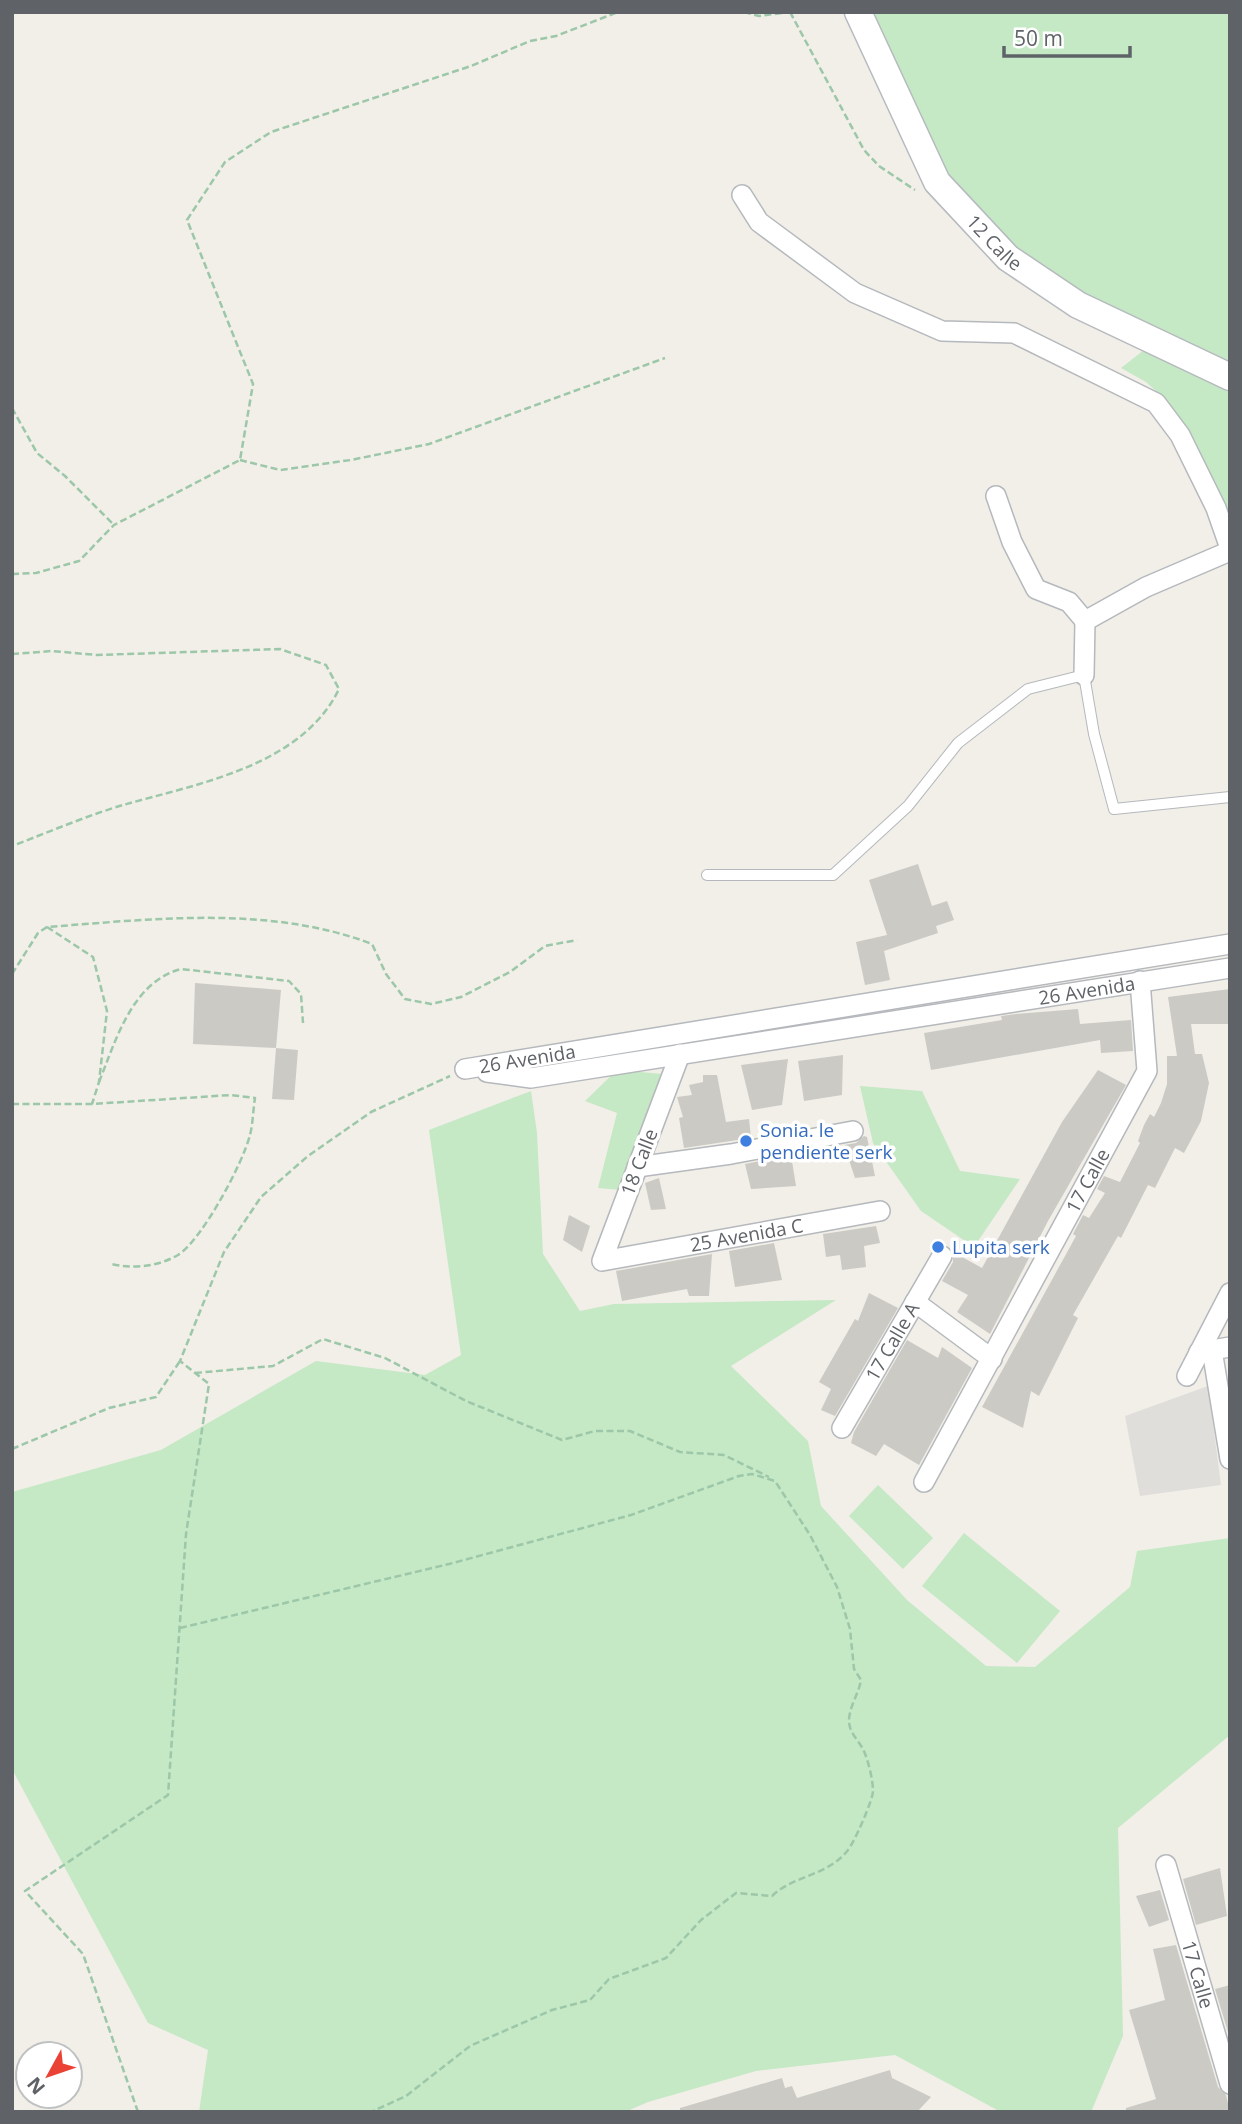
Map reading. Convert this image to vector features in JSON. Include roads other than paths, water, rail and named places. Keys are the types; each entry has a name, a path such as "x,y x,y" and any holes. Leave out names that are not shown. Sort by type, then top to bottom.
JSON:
{"street":[{"name":"12 Calle","path":"858,12 937,181 1008,258 1078,305 1230,377"},
{"path":"742,195 759,222 855,293 942,331 1014,333 1156,403 1180,435 1216,508 1230,550 1146,587 1085,621"},
{"path":"996,496 1012,542 1036,589 1069,602 1085,621 1084,675"},
{"name":"26 Avenida","path":"1230,944 465,1069 531,1078 1230,968"},
{"name":"17 Calle","path":"924,1482 1147,1070 1140,981"},
{"name":"18 Calle","path":"611,1260 602,1261 680,1054"},
{"path":"637,1167 853,1132"},
{"name":"25 Avenida C","path":"611,1260 880,1211"},
{"name":"17 Calle A","path":"842,1428 942,1256"},
{"path":"1230,1293 1214,1350 1230,1459"},
{"path":"915,1302 992,1359"},
{"path":"1187,1376 1214,1350"},
{"name":"17 Calle","path":"1166,1865 1230,2084"}],"lane":[{"path":"707,875 833,875 908,806 958,743 1028,689 1084,675 1094,734 1114,809 1230,797"}],"place":[{"name":"Sonia. le pendiente serk","path":"746,1141"},
{"name":"Lupita serk","path":"938,1247"}]}
